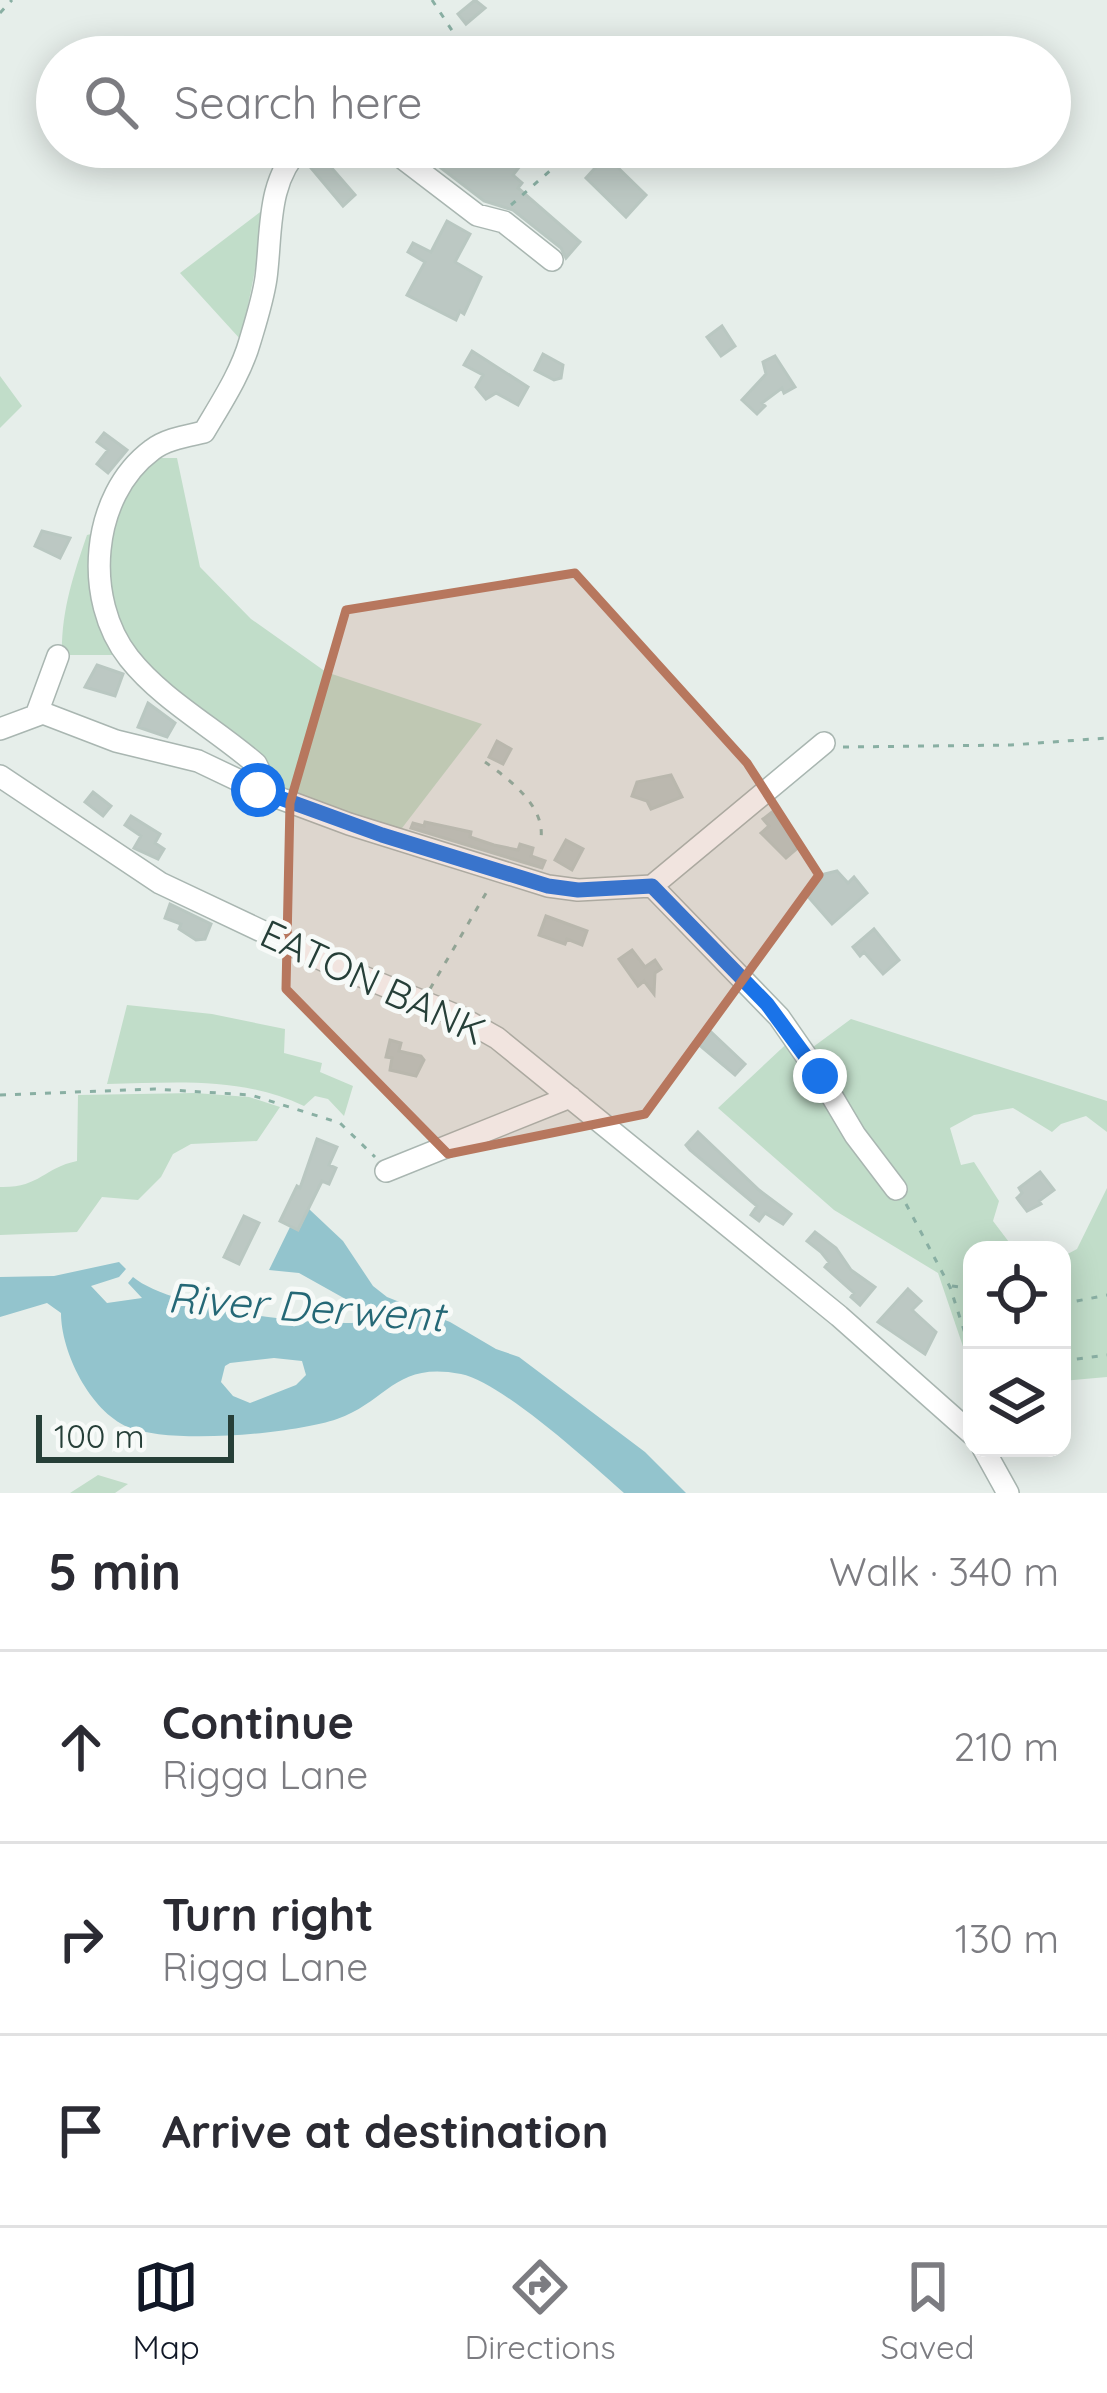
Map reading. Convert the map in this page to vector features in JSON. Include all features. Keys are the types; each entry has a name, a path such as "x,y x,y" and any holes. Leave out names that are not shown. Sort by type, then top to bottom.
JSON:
{"street":[{"path":"263,792 256,764 147,676 110,632 100,554 112,502 136,467 153,449 204,432 235,377 250,344 266,281 277,190 285,168"},
{"path":"415,168 477,215 497,221 552,260"},
{"path":"37,713 58,656"},
{"path":"0,729 37,713 116,741 198,761 349,824 567,889 652,886 824,742"},
{"name":"EATON BANK","path":"0,776 160,883 460,1017 497,1038 890,1360 963,1426"},
{"path":"652,886 779,1017 896,1189"},
{"path":"384,1167 570,1097"},
{"path":"987,1457 1008,1493"}],"path":[{"path":"0,13 12,0"},
{"path":"432,0 457,36"},
{"path":"497,221 550,168"},
{"path":"824,742 846,748 1107,738"},
{"path":"485,762 534,808 542,822 541,838"},
{"path":"422,1003 499,871"},
{"path":"0,1095 154,1089 251,1095 340,1123 384,1167"},
{"path":"896,1189 950,1287 970,1349"},
{"path":"950,1287 963,1290"},
{"path":"1071,1302 1107,1295"},
{"path":"1071,1360 1107,1355"}],"highlighted area":[{"path":"575,573 747,763 819,875 645,1114 448,1154 286,989 290,803 346,610"}],"green space":[{"path":"268,206 241,340 180,273"},
{"path":"0,376 22,406 0,428"},
{"path":"152,458 177,458 200,567 251,619 326,672 482,724 399,832 271,788 126,647 114,655 62,655 66,609 87,535 107,530 110,518"},
{"path":"127,1005 212,1014 285,1029 284,1053 322,1063 320,1072 353,1086 344,1116 328,1099 315,1096 304,1106 232,1086 107,1084"},
{"path":"851,1019 1107,1101 1107,1132 1086,1116 1052,1132 1013,1108 974,1115 950,1128 961,1165 974,1162 999,1201 993,1221 1008,1241 963,1241 963,1347 938,1273 834,1210 718,1108 796,1035 809,1050"},
{"path":"78,1095 249,1097 280,1107 257,1141 191,1144 173,1154 161,1177 138,1200 102,1197 77,1232 0,1235 0,1187 33,1181 77,1161"},
{"path":"1107,1188 1107,1377 1071,1380 1071,1252 1077,1249"},
{"path":"98,1475 128,1484 115,1493 70,1493"}],"water":[{"path":"309,1209 343,1241 373,1286 387,1297 519,1357 645,1452 686,1493 624,1493 499,1392 479,1380 439,1371 406,1378 354,1411 317,1424 201,1436 128,1427 102,1408 80,1379 66,1345 61,1313 47,1303 0,1317 0,1277 54,1276 119,1262 126,1269 119,1277 91,1286 107,1303 142,1298 128,1283 133,1277 181,1299 254,1315 328,1323 383,1320 299,1273 269,1270 290,1227 299,1230","holes":["274,1358 302,1361 306,1375 296,1385 250,1403 233,1396 221,1382 230,1363"]}],"building":[{"path":"475,0 485,8 466,24 458,14"},
{"path":"311,168 332,168 355,195 343,206"},
{"path":"441,168 518,168 513,175 522,183 518,188 580,242 566,258 561,248 513,210 484,201"},
{"path":"595,168 618,168 646,195 626,217 586,178"},
{"path":"447,221 470,234 455,262 481,277 464,314 460,311 456,320 407,295 425,262 408,252 413,243 431,252"},
{"path":"722,326 735,346 721,356 707,337"},
{"path":"472,351 528,387 518,405 496,393 486,399 476,387 483,375 464,365"},
{"path":"543,354 563,365 561,378 554,380 535,370"},
{"path":"775,356 795,387 784,393 782,388 762,403 765,406 757,414 742,400 766,374 763,362"},
{"path":"104,433 127,450 108,473 97,464 108,450 97,442"},
{"path":"42,531 70,538 60,558 35,546"},
{"path":"97,665 123,674 115,696 85,687"},
{"path":"148,703 175,723 167,737 138,727"},
{"path":"497,741 511,749 503,764 489,757"},
{"path":"671,775 682,797 651,809 647,801 632,796 637,782"},
{"path":"93,792 111,806 103,816 85,802"},
{"path":"772,812 801,845 786,858 761,833 769,826 763,819"},
{"path":"131,816 160,834 155,843 164,849 158,859 134,848 141,836 125,825"},
{"path":"425,822 471,832 470,837 494,845 533,848 531,856 545,861 542,868 411,828 413,823 424,826"},
{"path":"566,840 583,849 572,870 555,860"},
{"path":"837,871 848,883 854,877 867,893 832,924 804,892 824,874"},
{"path":"170,904 211,924 205,939 196,940 179,929 181,924 165,918"},
{"path":"546,916 587,931 582,945 539,935"},
{"path":"874,929 899,960 883,974 864,952 860,956 853,947"},
{"path":"632,950 645,967 655,960 661,969 655,973 654,994 644,981 638,986 619,959"},
{"path":"709,1030 745,1064 735,1075 697,1043"},
{"path":"390,1040 401,1043 399,1051 424,1060 416,1076 390,1070 392,1058 386,1057"},
{"path":"698,1132 791,1214 783,1224 765,1213 759,1221 751,1215 757,1206 690,1150 686,1145"},
{"path":"317,1139 337,1147 329,1165 336,1168 329,1184 322,1181 298,1230 280,1221 297,1186 300,1188"},
{"path":"1040,1172 1054,1190 1027,1211 1017,1198 1022,1193 1019,1188"},
{"path":"244,1216 259,1223 239,1264 224,1257"},
{"path":"815,1232 836,1248 851,1270 875,1287 860,1305 851,1297 854,1293 825,1267 829,1262 821,1252 807,1241"},
{"path":"908,1289 921,1301 912,1310 936,1332 925,1354 878,1322"}],"route":[{"path":"258,790 382,835 548,886 578,890 652,886 779,1017 820,1076"}],"water label":[{"name":"River Derwent","path":"306,1307"}]}
